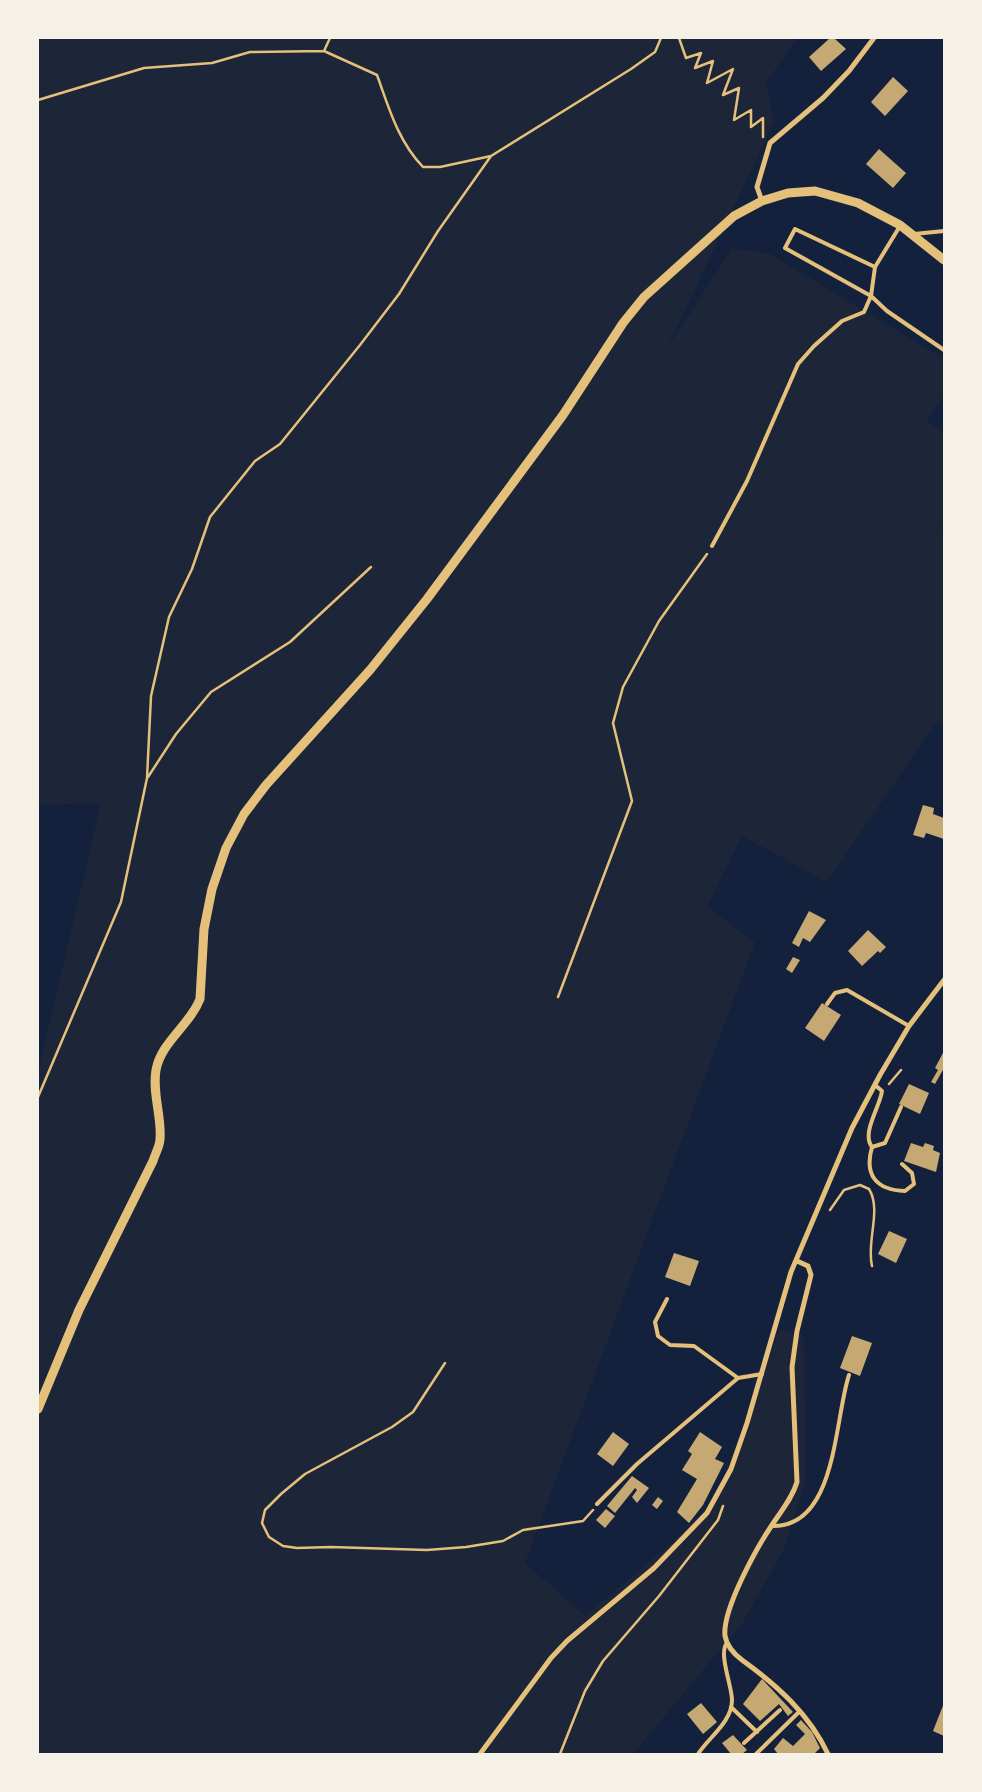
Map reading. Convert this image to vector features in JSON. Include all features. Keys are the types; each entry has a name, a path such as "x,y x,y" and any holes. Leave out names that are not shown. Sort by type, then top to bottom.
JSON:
{"street":[{"path":"762,201 757,188 770,143 823,98 849,71 874,38"},
{"path":"38,1409 79,1310 153,1161 161,1140 156,1070 162,1054 182,1024 196,1009 200,999 204,929 212,888 226,848 244,814 266,785 370,670 427,599 552,431 623,323 644,297 734,216 762,201 788,193 815,191 858,203 900,225 944,260"},
{"path":"480,1754 551,1658 567,1641 654,1568 707,1513 731,1469 762,1374 787,1283 852,1128 909,1026 944,980"},
{"path":"797,1261 808,1266 811,1275 797,1331 792,1367 792,1408 798,1476 793,1494 753,1557 726,1621 727,1643 734,1654 768,1678 800,1711 815,1729 828,1754"}],"lane":[{"path":"712,546 747,481 798,364 814,346 842,321 864,312 871,296 875,267 900,225"},
{"path":"875,267 796,229 785,248 871,296 887,311 944,350"},
{"path":"912,234 944,231"},
{"path":"827,1004 839,991 850,990 909,1026"},
{"path":"875,1085 882,1090 869,1133 869,1144 872,1147 868,1161 871,1174 888,1189 905,1191 914,1184 914,1177 902,1164"},
{"path":"872,1147 885,1143 901,1108"},
{"path":"667,1299 655,1322 658,1336 670,1345 694,1346 738,1378"},
{"path":"597,1504 637,1464 738,1378 762,1374"},
{"path":"771,1526 792,1524 813,1505 819,1495 832,1457 842,1399 849,1375"},
{"path":"698,1754 727,1719 732,1707 724,1651 727,1643"},
{"path":"732,1707 757,1732"},
{"path":"744,1743 780,1710"},
{"path":"756,1754 800,1711"}],"path":[{"path":"324,51 330,38"},
{"path":"38,100 144,68 212,63 250,52 324,51 377,74 395,125 408,151 423,167 440,167 491,156 632,69 655,52 660,38"},
{"path":"678,38 686,58 701,53 695,68 713,61 707,83 733,69 723,95 740,88 734,120 751,110 751,127 763,118 762,136 770,143"},
{"path":"38,1097 121,902 147,778 150,696 168,617 192,569 210,517 255,461 280,444 360,345 399,294 438,231 491,156"},
{"path":"558,997 632,800 613,723 623,687 659,621 712,546"},
{"path":"147,778 176,734 211,692 290,642 371,567"},
{"path":"882,1090 901,1070"},
{"path":"829,1210 849,1187 860,1185 868,1189 873,1202 870,1251 872,1266"},
{"path":"445,1363 413,1412 392,1427 305,1474 281,1494 265,1510 262,1523 269,1537 283,1546 297,1548 331,1547 426,1550 466,1547 503,1541 523,1530 583,1521 597,1504"},
{"path":"560,1754 585,1691 603,1661 659,1596 721,1516 722,1504 718,1494"}],"shaded area":[{"path":"38,38 797,38 766,83 774,122 667,349 732,248 770,254 944,359 944,395 926,422 944,431 944,520 941,535 944,536 944,727 936,722 827,882 742,836 707,907 755,942 525,1563 585,1616 675,1540 709,1506 729,1464 780,1329 804,1336 806,1480 783,1551 743,1622 633,1754 38,1754 38,1072 101,803 38,805"}],"building":[{"path":"830,38 834,38 846,49 821,71 809,57"},
{"path":"893,77 908,91 885,116 871,102"},
{"path":"879,149 906,173 893,188 866,164"},
{"path":"923,805 934,808 933,814 944,818 944,839 926,833 924,838 913,835"},
{"path":"809,911 826,920 810,942 803,938 799,947 792,943"},
{"path":"868,930 886,947 880,953 878,951 862,966 848,951"},
{"path":"793,957 800,960 792,973 786,969"},
{"path":"822,1003 841,1015 824,1041 805,1028"},
{"path":"944,1051 944,1068 935,1084 931,1082 938,1070 935,1068"},
{"path":"909,1084 929,1093 920,1114 899,1104"},
{"path":"911,1143 923,1147 925,1143 934,1146 933,1150 940,1153 936,1172 904,1161"},
{"path":"889,1231 907,1239 896,1263 878,1254"},
{"path":"674,1253 699,1261 690,1286 665,1277"},
{"path":"852,1336 872,1343 860,1376 840,1368"},
{"path":"613,1432 629,1444 613,1466 597,1454"},
{"path":"700,1432 722,1447 715,1459 724,1463 703,1505 689,1523 677,1512 697,1479 682,1470 692,1454 688,1451"},
{"path":"632,1476 649,1488 637,1503 632,1497 637,1490 635,1488 615,1513 607,1506"},
{"path":"658,1497 663,1501 657,1509 652,1505"},
{"path":"606,1509 615,1516 605,1528 596,1520"},
{"path":"762,1679 793,1712 788,1716 779,1704 760,1721 743,1704"},
{"path":"701,1703 717,1722 703,1734 687,1714"},
{"path":"944,1703 944,1736 933,1731"},
{"path":"801,1720 812,1732 820,1748 814,1754 778,1754 774,1749 783,1738 793,1746 805,1734 796,1725"},
{"path":"733,1735 747,1750 742,1754 731,1754 722,1743"}]}
